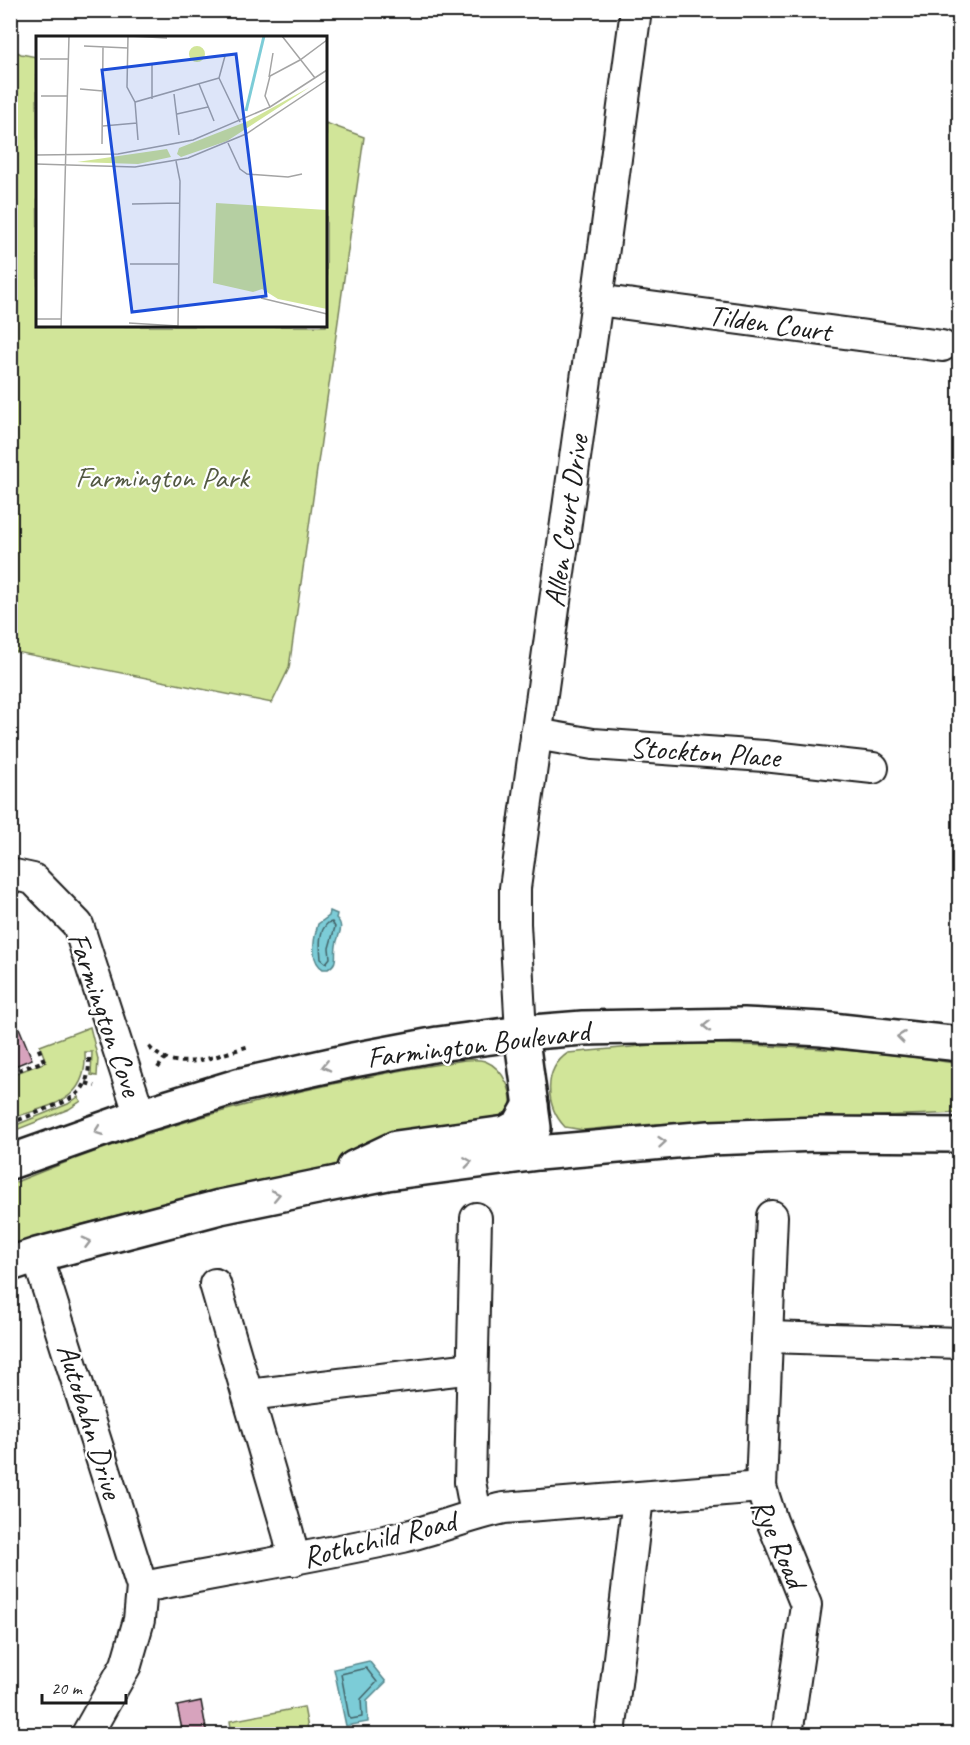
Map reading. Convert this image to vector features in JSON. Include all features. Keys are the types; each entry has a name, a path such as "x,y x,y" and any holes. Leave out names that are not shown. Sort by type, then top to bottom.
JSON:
{"main road":[{"name":"Farmington Boulevard","path":"10,1162 140,1116 241,1085 353,1060 438,1044 521,1032 583,1028 744,1025 822,1029 960,1044"},
{"path":"521,1032 538,1153"},
{"path":"312,1188 396,1148 506,1133 519,1126 531,1105"},
{"path":"24,1260 220,1207 387,1173 538,1153 708,1138 950,1132"}],"street":[{"name":"Allen Court Drive","path":"521,1032 515,888 636,10"},
{"name":"Tilden Court","path":"597,300 942,346"},
{"name":"Stockton Place","path":"536,734 593,744 764,756 873,768"},
{"name":"Farmington Cove","path":"10,874 33,879 78,926 140,1116"},
{"path":"761,1487 772,1216"},
{"path":"476,1218 470,1482 476,1514"},
{"name":"Autobahn Drive","path":"24,1260 142,1587"},
{"path":"215,1284 294,1560"},
{"path":"768,1337 960,1343"},
{"path":"248,1395 472,1368"},
{"name":"Rye Road","path":"627,1499 761,1487 772,1521 806,1605 787,1734"},
{"path":"610,1734 627,1499"},
{"name":"Rothchild Road","path":"142,1587 294,1560 406,1536 476,1514 504,1509 627,1499"},
{"path":"87,1734 126,1665 139,1620 142,1587"}],"path":[{"path":"145,1038 149,1047 164,1059 173,1062 188,1062 250,1046"},
{"path":"10,1073 44,1061 38,1047"},
{"path":"11,1121 67,1101 78,1094 88,1077 89,1053"},
{"path":"159,1068 164,1059"},
{"path":"86,1083 95,1086"}],"green space":[{"name":"Farmington Park","path":"11,49 36,57 36,327 327,327 327,123 364,137 289,668 272,703 11,651"},
{"path":"90,1027 98,1059 97,1076 91,1075 92,1052 85,1052 84,1069 74,1091 54,1104 13,1118 11,1075 46,1062 40,1046"},
{"path":"720,1044 870,1052 959,1064 959,1113 725,1120 584,1130 565,1127 554,1109 550,1089 551,1079 554,1069 568,1053 653,1045"},
{"path":"465,1060 482,1060 492,1065 503,1076 507,1084 510,1091 510,1108 507,1115 497,1125 389,1141 329,1167 185,1198 64,1229 11,1246 11,1184 121,1143 234,1108 349,1081"},
{"path":"78,1097 81,1101 69,1109 11,1132 11,1127 68,1104"},
{"path":"304,1707 309,1734 232,1734 230,1721"}],"water":[{"path":"330,911 337,914 336,918 341,928 335,962 328,969 323,969 314,954 314,942 318,924 329,916"},
{"path":"369,1661 386,1682 367,1701 368,1722 346,1726 334,1669"}],"building":[{"path":"10,1006 32,1059 10,1068"},
{"path":"201,1701 207,1734 183,1734 177,1706"}]}
